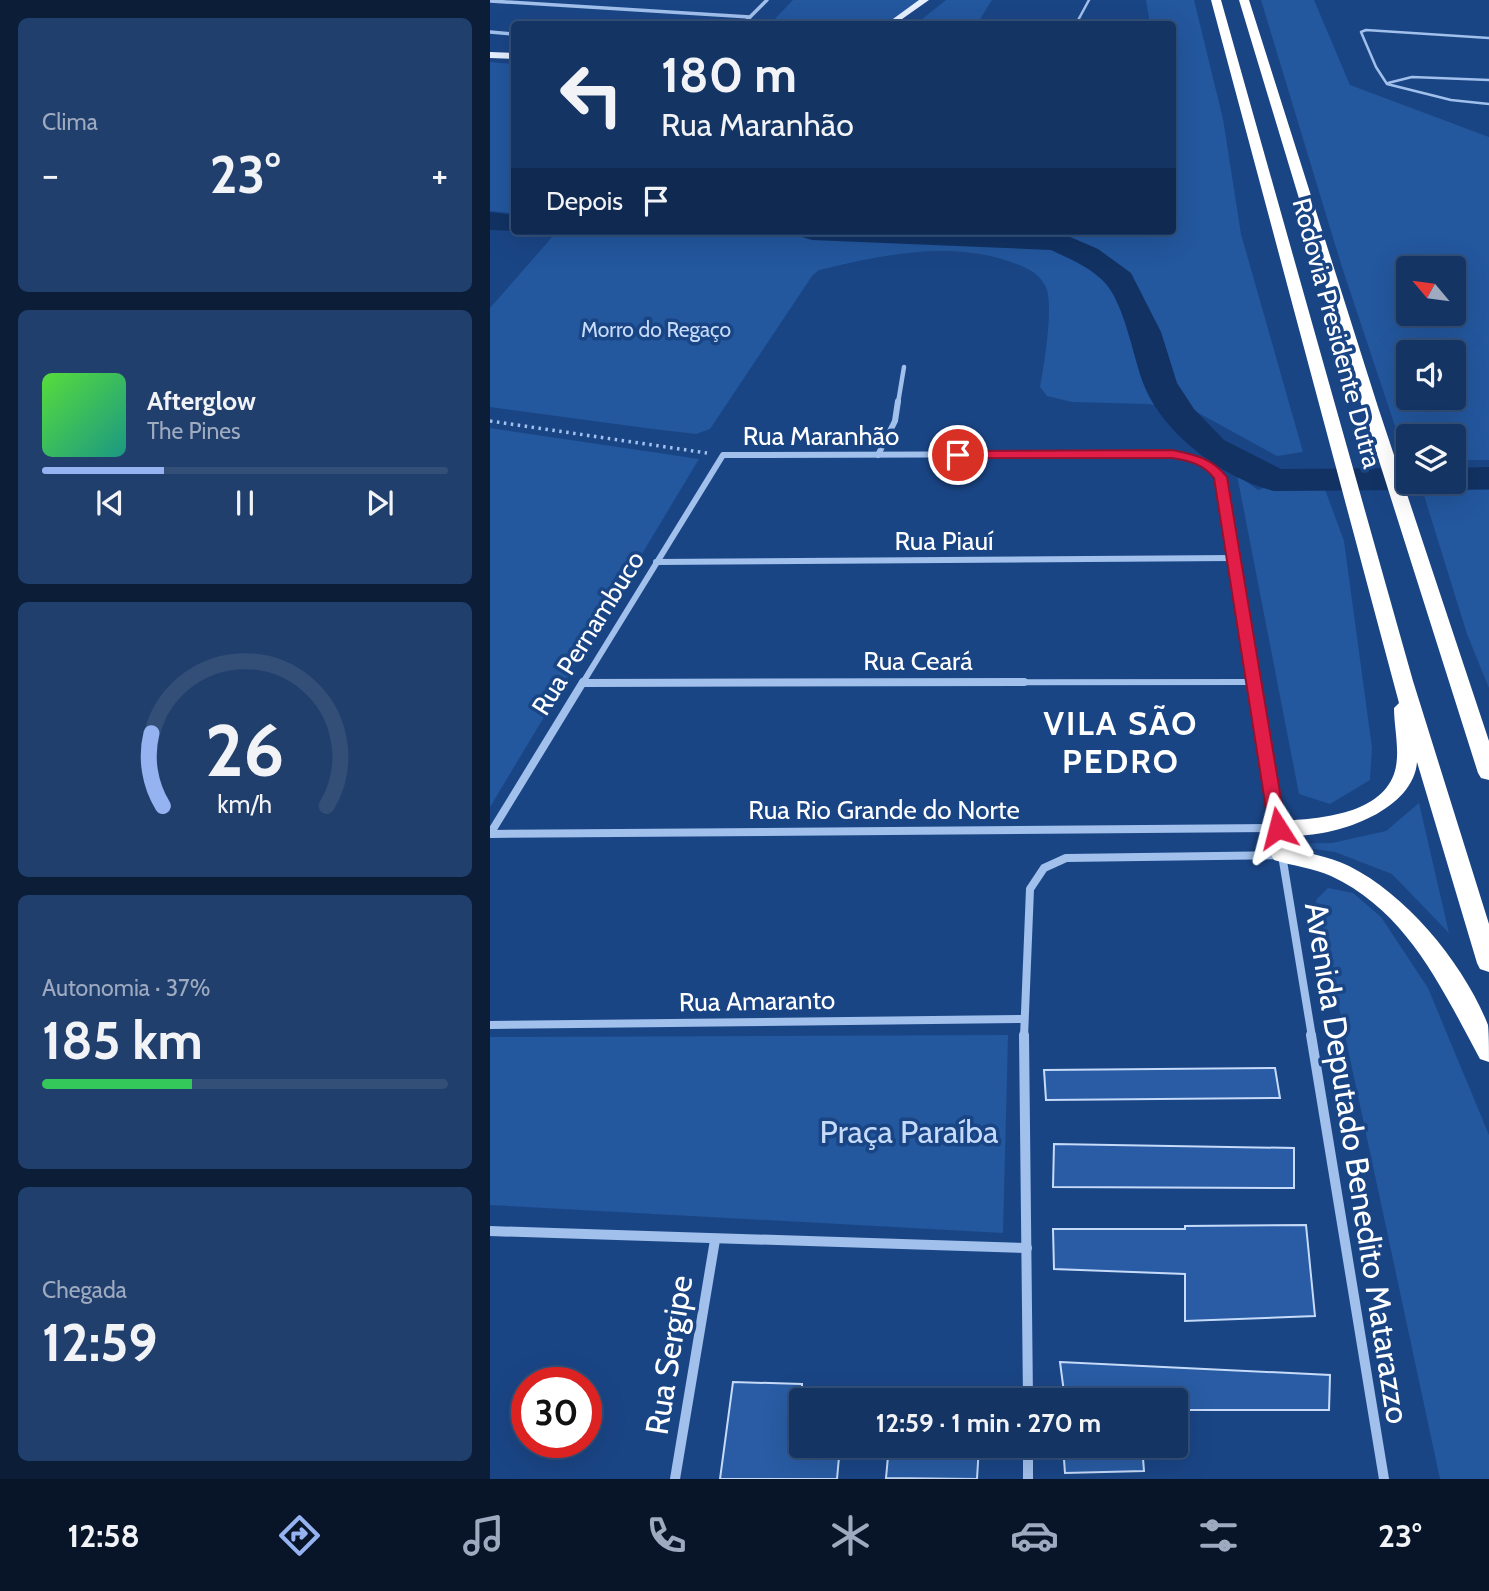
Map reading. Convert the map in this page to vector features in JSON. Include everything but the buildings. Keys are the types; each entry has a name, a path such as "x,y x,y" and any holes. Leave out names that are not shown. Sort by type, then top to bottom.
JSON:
{"highway":[{"name":"Rodovia Presidente Dutra","path":"1216,0 1403,681 1489,962"},
{"name":"Rodovia Presidente Dutra","path":"1244,0 1381,443 1489,773"},
{"path":"1278,828 1309,827 1355,817 1391,797 1405,773 1403,681"},
{"path":"1282,855 1341,871 1387,898 1423,938 1458,990 1489,1052"}],"main road":[{"path":"894,21 925,0"},
{"path":"490,55 511,56"}],"street":[{"path":"746,21 767,0"},
{"path":"490,1 750,17"},
{"path":"490,32 511,34"},
{"path":"878,455 895,421 904,367"},
{"name":"Rua Maranhão","path":"723,455 1172,454 1198,459 1212,466 1220,477 1231,558"},
{"name":"Rua Pernambuco","path":"490,834 723,455"},
{"path":"1231,558 1278,828"},
{"name":"Rua Piauí","path":"656,562 1231,558"},
{"name":"Rua Ceará","path":"583,683 1253,682"},
{"name":"Rua Rio Grande do Norte","path":"490,834 1278,828"},
{"path":"1028,1388 1024,1019 1030,889 1045,868 1066,858 1282,855"},
{"name":"Avenida Deputado Benedito Matarazzo","path":"1282,855 1384,1479"},
{"name":"Rua Amaranto","path":"490,1025 1024,1019"},
{"path":"490,1231 1027,1248"},
{"name":"Rua Sergipe","path":"676,1479 715,1240"},
{"path":"1028,1458 1028,1479"}],"lane":[{"path":"1078,21 1089,0"},
{"path":"1489,37 1366,30 1361,32 1376,67 1387,84 1451,100 1489,104"},
{"path":"1387,84 1412,78 1489,80"}],"path":[{"path":"490,421 723,455"}],"green space":[{"path":"793,0 921,0 890,21 773,21"},
{"path":"946,0 992,0 979,21 920,21"},
{"name":"Morro do Regaço","path":"1146,0 1194,0 1223,119 1241,234 1303,452 1277,456 1193,410 1148,404 1072,402 1047,396 1040,387 1046,353 1049,299 1044,284 1037,275 1022,266 987,255 964,252 915,252 866,259 819,270 812,276 710,429 696,434 490,407 490,308 553,235 1176,235 1176,21 1150,21"},
{"path":"1261,0 1314,0 1350,85 1489,137 1489,460 1466,460 1466,424 1396,424 1396,429 1341,264"},
{"path":"490,62 511,64 511,213 490,211"},
{"path":"490,428 699,459 490,807"},
{"path":"1237,475 1258,490 1273,485 1323,484 1344,541 1372,748 1370,780 1330,804 1299,794"},
{"path":"1466,490 1489,490 1489,688 1467,634 1424,494 1466,494"},
{"path":"1419,803 1449,933 1392,874 1335,852 1279,844 1332,843 1386,831"},
{"path":"1328,888 1353,893 1381,917 1428,988 1489,1135 1489,1479 1440,1479 1316,900"},
{"name":"Praça Paraíba","path":"1008,1035 1003,1233 490,1205 490,1037"}],"waterway":[{"path":"490,221 511,224"},
{"path":"927,235 1057,242 1087,255 1120,280 1145,332 1160,383 1181,416 1211,448 1274,480 1396,479"},
{"path":"1466,479 1489,478"}],"district":[{"name":"VILA SÃO PEDRO","path":"1121,742"}],"route":[{"path":"958,455 1172,454 1198,459 1212,466 1220,477 1231,558 1278,828"}]}
